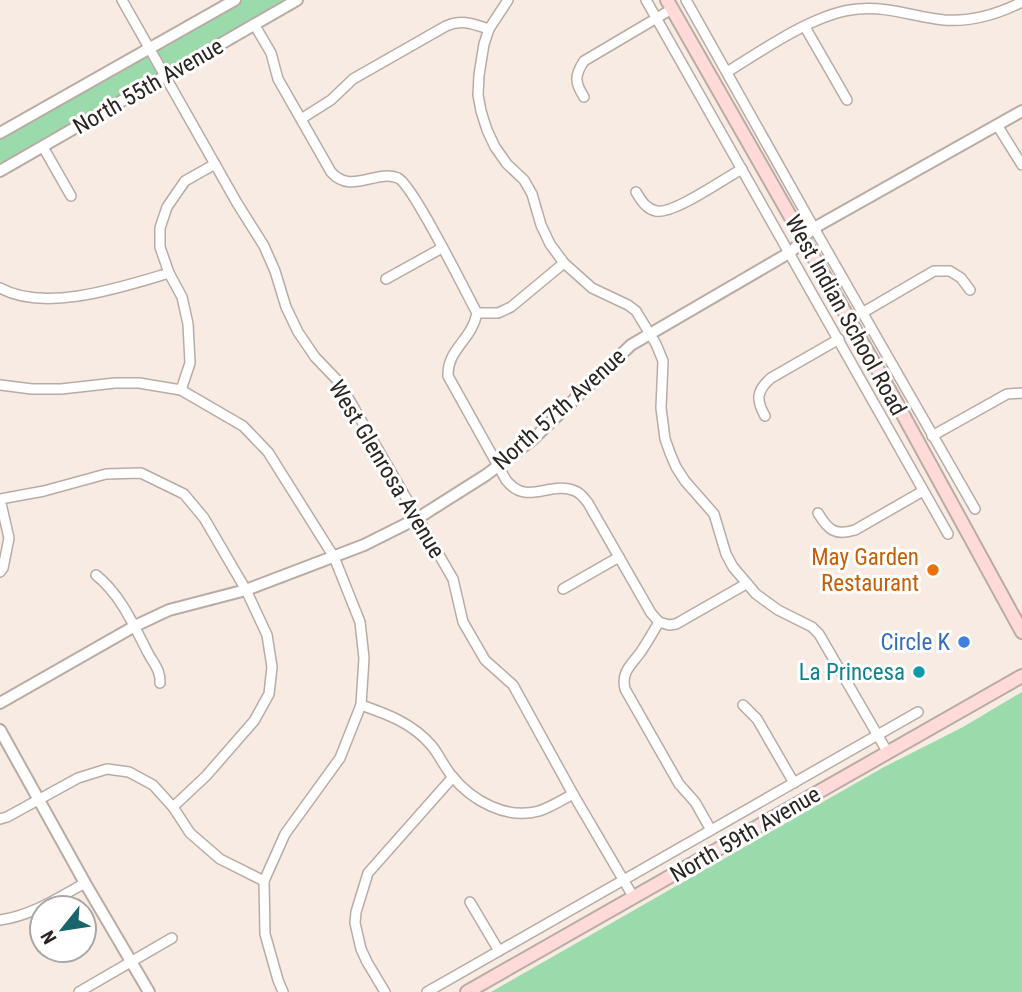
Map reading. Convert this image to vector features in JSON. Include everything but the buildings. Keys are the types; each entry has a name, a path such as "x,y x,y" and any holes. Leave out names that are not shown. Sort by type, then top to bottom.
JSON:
{"main road":[{"name":"West Indian School Road","path":"670,4 902,412 1022,632"},
{"name":"North 59th Avenue","path":"467,992 1022,676"}],"street":[{"name":"West Glenrosa Avenue","path":"122,0 264,246 298,332 315,357 339,382 453,579 463,622 485,660 513,685 634,898"},
{"name":"North 55th Avenue","path":"0,133 235,0"},
{"name":"North 55th Avenue","path":"0,171 297,0"},
{"path":"508,0 489,29 484,44 479,75 480,103 486,130 500,156 524,180 532,194 550,244 564,263 592,288 628,304 636,311 650,333 663,360 661,408 665,439 685,481 714,514 726,554 756,594 778,610 812,626 819,634 888,753"},
{"name":"West Indian School Road","path":"646,0 948,534"},
{"name":"West Indian School Road","path":"686,0 975,509"},
{"path":"727,72 805,27 855,9 886,9 943,20 959,20 976,19 1022,2"},
{"path":"584,97 576,86 584,61 656,18 670,4"},
{"path":"300,118 331,100 353,79 446,26 467,22 489,29"},
{"path":"254,24 271,53 278,79 331,172 337,179 348,182 398,178 406,185 442,248 477,313 471,333 451,357 447,376 506,481 516,491 528,493 565,488 578,492 588,503 651,613 659,622 676,624 746,584"},
{"path":"805,27 847,100"},
{"name":"North 57th Avenue","path":"0,703 135,626 169,610 246,590 363,545 418,518 498,466 532,440 624,350 789,253 810,230 1022,111"},
{"path":"997,125 1022,165"},
{"path":"43,147 71,196"},
{"path":"181,390 190,363 188,324 181,297 160,247 160,228 167,207 185,181 215,164"},
{"path":"636,192 649,209 669,210 742,169"},
{"path":"386,279 442,248"},
{"path":"477,313 498,313 510,307 564,263"},
{"path":"862,313 934,271 950,271 961,278 970,290"},
{"path":"0,288 27,298 56,300 128,285 169,273"},
{"path":"765,416 759,405 759,396 765,383 839,339"},
{"path":"0,385 61,389 139,383 181,390 243,426 268,452 334,557 360,622 364,658 361,705 340,758 285,834 264,881 265,934 283,992"},
{"path":"932,436 1007,394 1022,393"},
{"path":"0,572 4,568 9,538 0,499 44,491 106,474 141,473 184,494 204,518 246,590 267,635 272,667 269,694 254,721 206,776 173,807"},
{"path":"818,513 826,527 840,533 847,532 923,491"},
{"path":"563,589 619,557"},
{"path":"96,575 107,584 135,626 161,675 160,683"},
{"path":"659,622 639,655 627,668 623,682 678,784 695,802 711,830"},
{"path":"361,705 408,724 431,745 453,777 479,802 520,813 536,811 573,794"},
{"path":"743,705 757,719 794,783"},
{"name":"North 59th Avenue","path":"427,992 918,712"},
{"path":"0,730 149,992"},
{"path":"0,818 7,817 78,778 107,769 130,772 153,785 173,807 190,833 220,859 264,881"},
{"path":"385,992 361,949 355,923 368,873 453,777"},
{"path":"0,920 16,918 85,883"},
{"path":"470,902 499,951"},
{"path":"79,992 172,938"}],"green space":[{"path":"243,0 289,0 0,165 0,139"},
{"path":"1022,692 1022,992 491,992 884,767 963,727"}],"place":[{"name":"May Garden Restaurant","path":"933,570"},
{"name":"Circle K","path":"964,642"},
{"name":"La Princesa","path":"919,672"}]}
